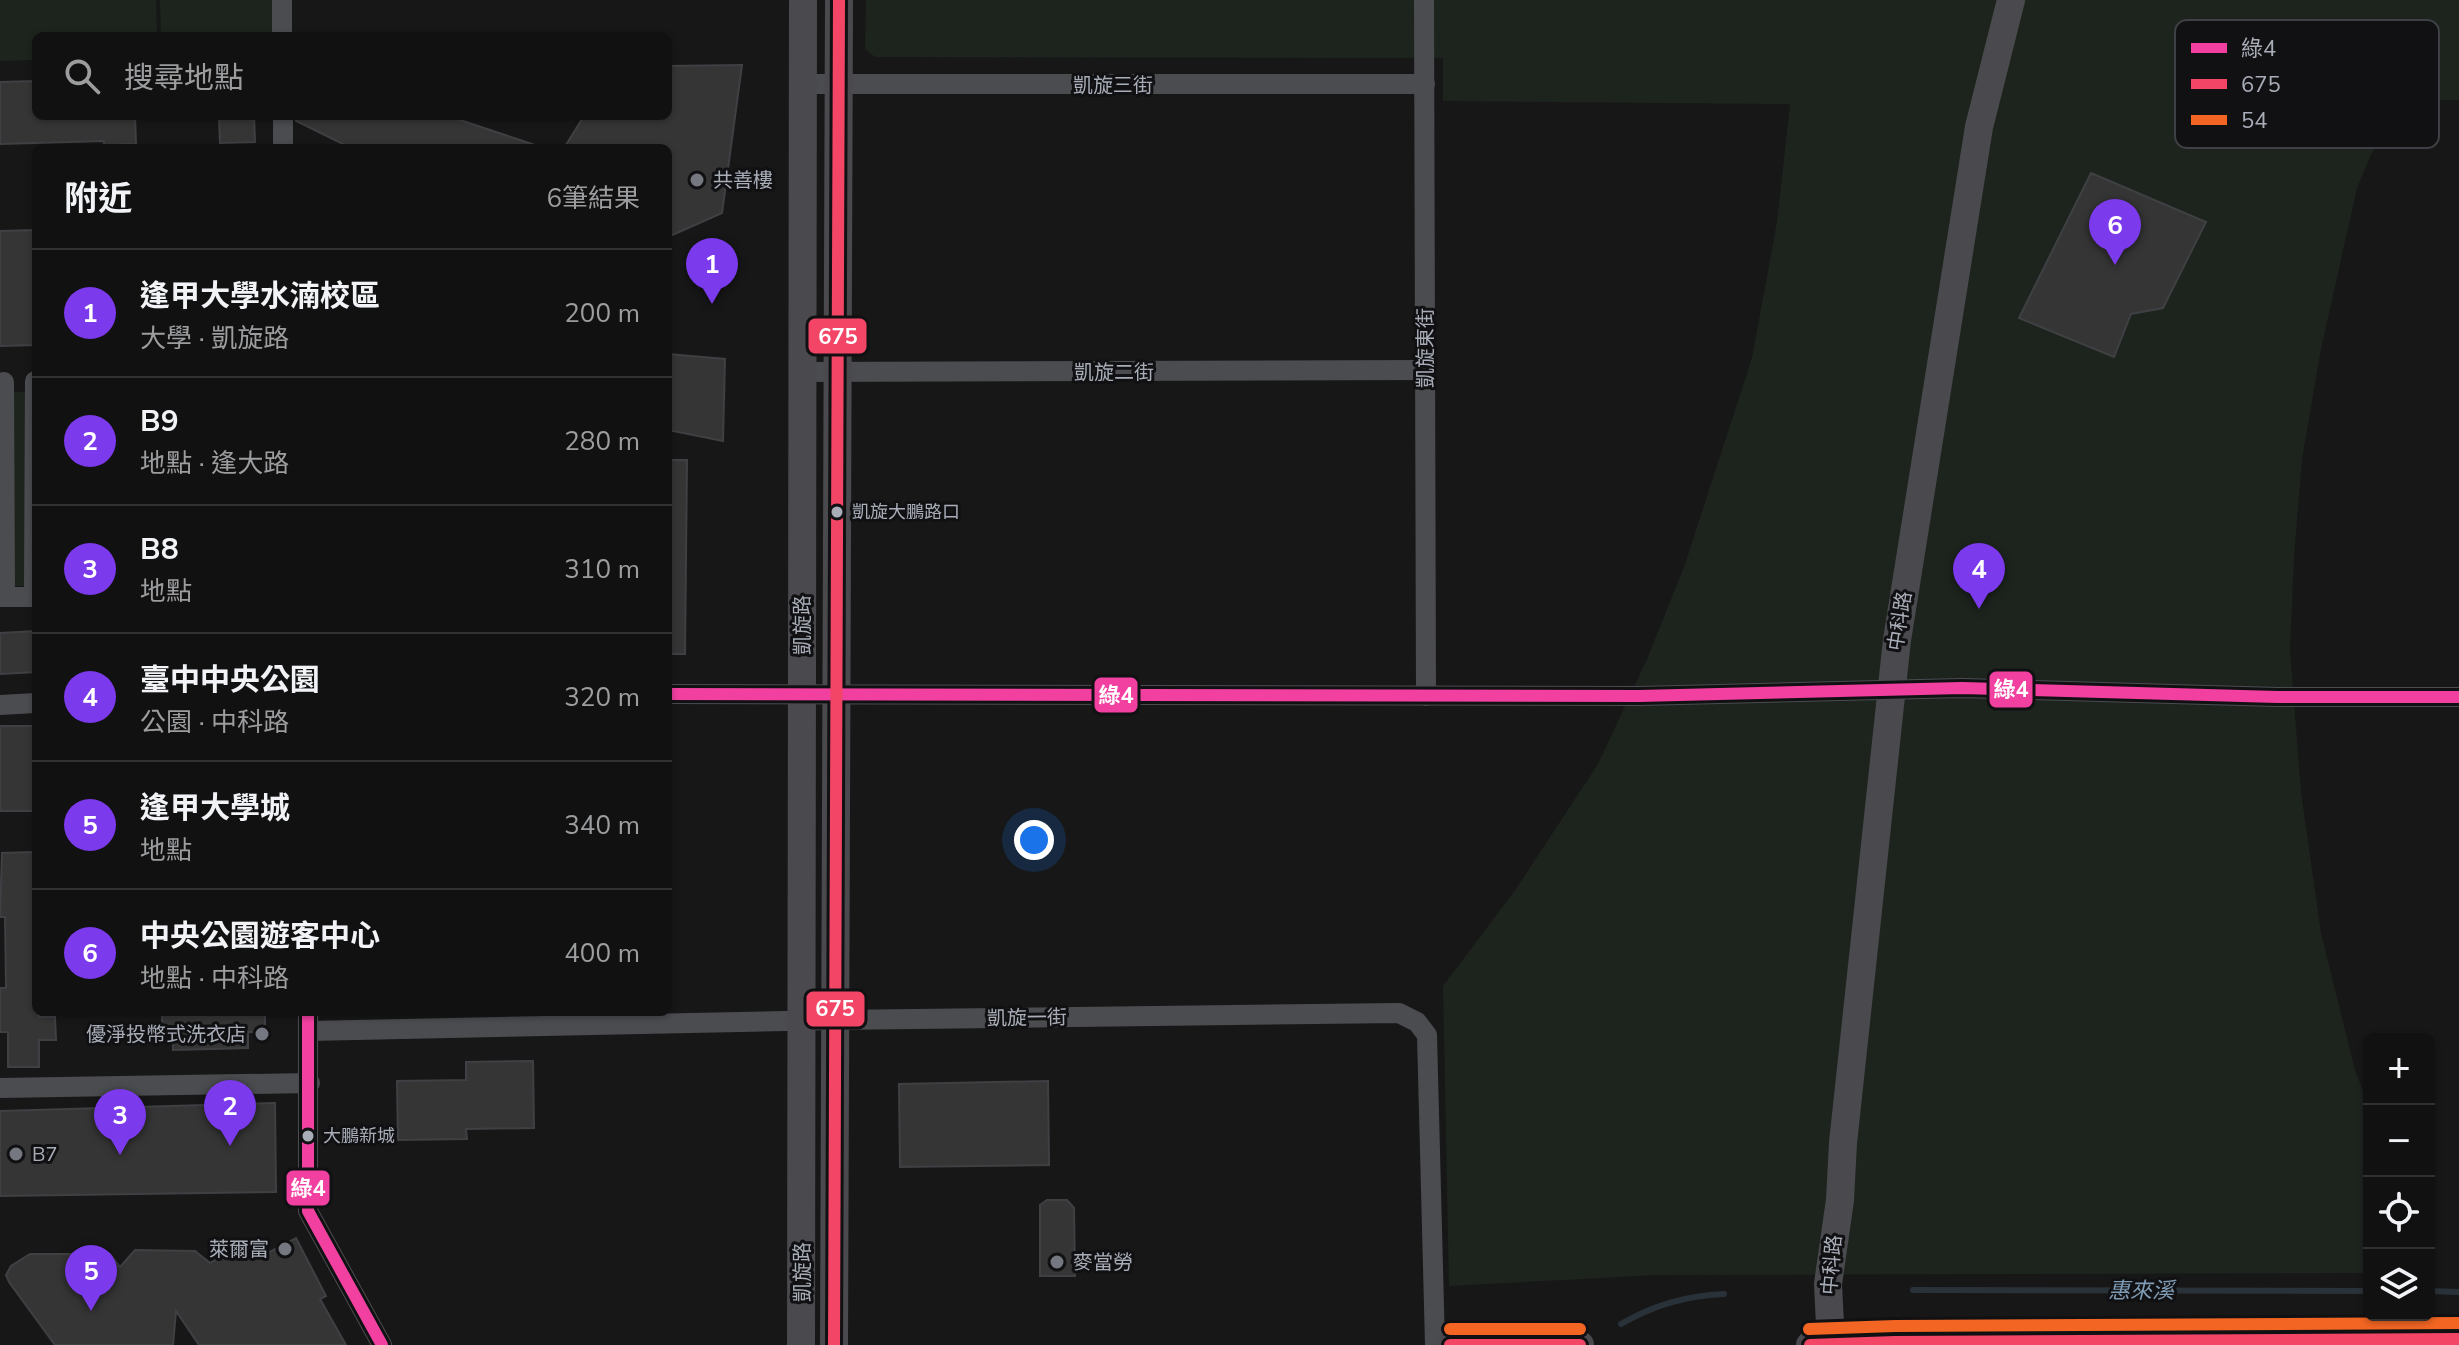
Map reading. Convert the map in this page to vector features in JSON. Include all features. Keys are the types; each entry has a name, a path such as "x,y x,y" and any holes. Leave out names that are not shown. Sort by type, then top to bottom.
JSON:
{"street":[{"path":"282,0 282,32"},
{"name":"凱旋路","path":"801,1345 803,0"},
{"name":"凱旋路","path":"834,1345 839,0"},
{"name":"凱旋東街","path":"1424,0 1426,696"},
{"name":"中科路","path":"1831,1345 1828,1284 1840,1200 1843,1143 1899,624 1979,127 2011,0"},
{"name":"凱旋三街","path":"802,84 1425,84"},
{"path":"283,120 283,144"},
{"name":"凱旋二街","path":"802,372 1425,370"},
{"path":"32,381 2,382 3,597 32,597"},
{"path":"672,694 1639,696 1962,688 2277,697 2459,697"},
{"path":"0,705 32,703"},
{"name":"凱旋一街","path":"308,1021 802,1021 1399,1013 1409,1017 1427,1035 1435,1345"},
{"path":"308,1021 308,1211 382,1345"},
{"path":"0,1088 310,1083"},
{"path":"1810,1345 2459,1339"},
{"path":"1450,1345 1580,1345"}],"shaded area":[{"path":"0,0 156,0 157,32 32,32 32,60 0,61"},
{"path":"160,0 272,0 273,32 161,32"},
{"path":"866,0 2459,0 2459,100 2439,100 2439,20 2175,20 2175,148 2374,148 2357,188 2321,349 2302,459 2290,650 2301,792 2321,933 2363,1091 2363,1273 1656,1275 1449,1286 1443,986 1516,889 1598,764 1647,659 1684,567 1752,358 1777,222 1790,104 1443,101 1443,58 875,57 865,49"},
{"path":"7,392 30,392 29,586 8,586"}],"building":[{"name":"共善樓","path":"742,65 722,213 672,235 672,144 566,144 582,120 672,120 672,66"},
{"path":"32,81 32,120 135,120 136,144 104,144 104,141 0,144 0,82"},
{"path":"219,120 254,120 255,142 220,143"},
{"path":"460,120 532,144 343,144 296,121"},
{"path":"2091,173 2206,222 2163,308 2131,314 2114,357 2019,318"},
{"path":"32,230 32,345 0,346 0,231"},
{"path":"672,354 725,359 723,441 672,431"},
{"path":"672,460 687,460 685,654 672,654"},
{"path":"32,631 32,672 0,674 0,633"},
{"path":"0,726 32,726 32,811 0,811"},
{"path":"32,852 32,1016 55,1017 56,1040 39,1040 39,1067 8,1067 8,1032 0,1032 0,988 6,988 5,917 0,917 2,853"},
{"path":"162,1016 265,1016 265,1032 248,1032 248,1048 173,1050 173,1033 162,1033"},
{"path":"533,1061 534,1128 466,1129 467,1139 398,1140 397,1081 466,1080 466,1062"},
{"path":"1048,1081 1049,1165 900,1167 899,1084"},
{"path":"275,1103 276,1192 0,1196 0,1111"},
{"path":"1047,1200 1067,1200 1074,1208 1075,1276 1040,1276 1040,1205"},
{"path":"296,1238 326,1296 320,1299 346,1345 199,1345 176,1311 173,1345 55,1345 6,1275 11,1266 30,1254 110,1254 120,1267 135,1250 195,1251 210,1263 255,1239 264,1255"}],"waterway":[{"name":"惠來溪","path":"1913,1290 2363,1291"},
{"name":"惠來溪","path":"2435,1291 2459,1292"},
{"name":"惠來溪","path":"1621,1324 1670,1303 1724,1294"}],"transit line":[{"name":"675","path":"834,1345 839,0"},
{"name":"綠4","path":"672,694 1639,696 1962,688 2277,697 2459,697"},
{"name":"綠4","path":"308,1016 308,1211 382,1345"},
{"name":"54","path":"1809,1329 2459,1323"},
{"name":"54","path":"1450,1329 1580,1329"},
{"name":"675","path":"1810,1345 2459,1339"},
{"name":"675","path":"1450,1345 1580,1345"}],"place":[{"name":"共善樓","path":"697,180"},
{"name":"中央公園遊客中心","path":"2115,265"},
{"name":"逢甲大學水湳校區","path":"712,304"},
{"name":"凱旋大鵬路口","path":"837,512"},
{"name":"臺中中央公園","path":"1979,609"},
{"name":"優淨投幣式洗衣店","path":"262,1034"},
{"name":"大鵬新城","path":"308,1136"},
{"name":"B9","path":"230,1146"},
{"name":"B7","path":"16,1154"},
{"name":"B8","path":"120,1155"},
{"name":"萊爾富","path":"285,1249"},
{"name":"麥當勞","path":"1057,1262"},
{"name":"逢甲大學城","path":"91,1311"}]}
